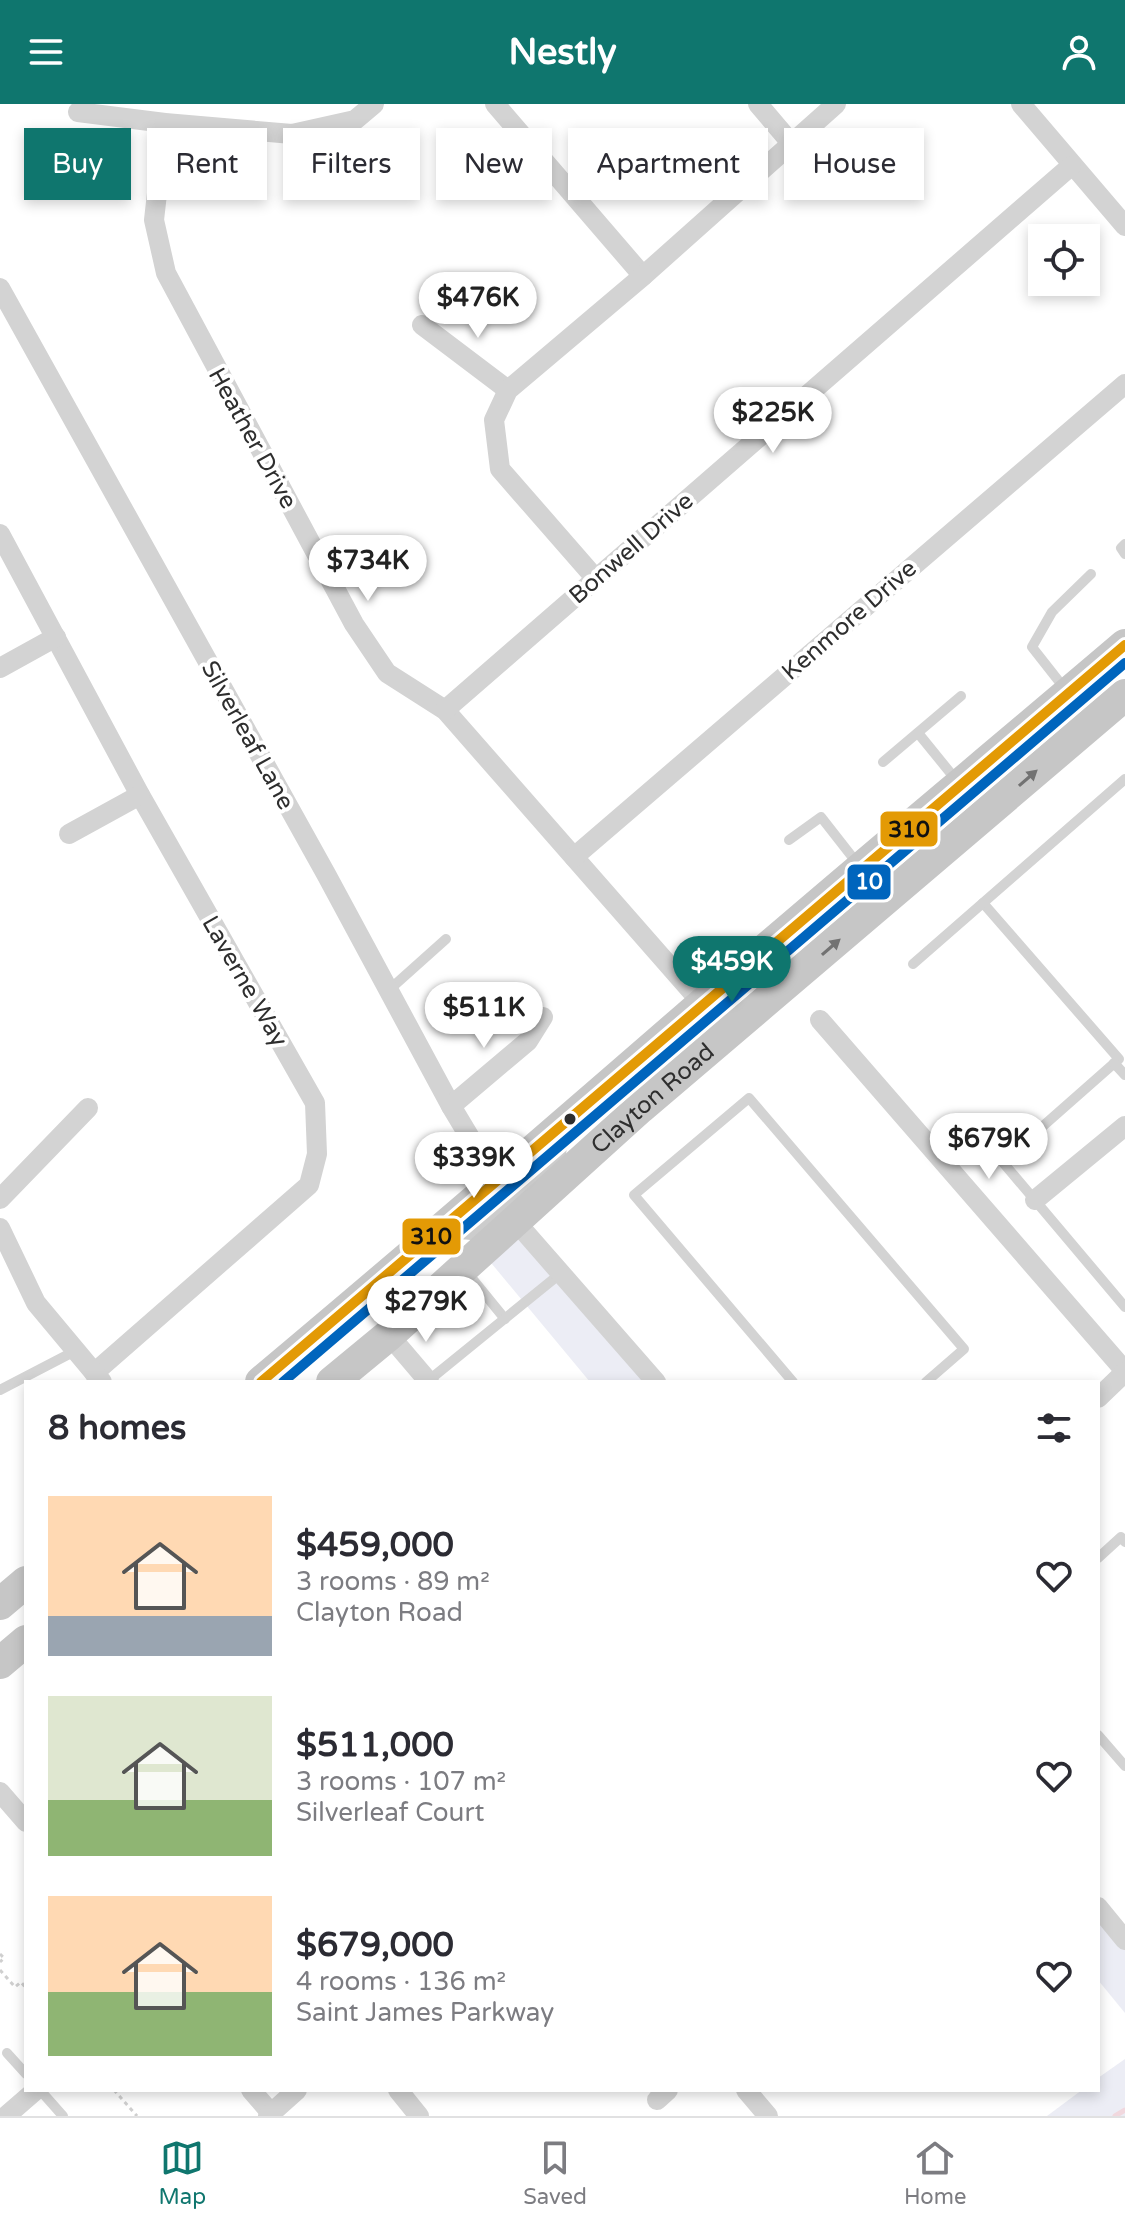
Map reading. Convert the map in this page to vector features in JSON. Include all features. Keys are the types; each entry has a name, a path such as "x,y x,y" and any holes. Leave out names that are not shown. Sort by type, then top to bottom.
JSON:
{"main road":[{"name":"Clayton Road","path":"263,1380 437,1236 496,1181 702,1004 1125,645"},
{"name":"Clayton Road","path":"334,1380 516,1222 640,1108 1125,695"},
{"path":"437,1236 462,1225 482,1227 496,1218 516,1222 515,1202 549,1168 554,1142 563,1124"},
{"path":"0,1604 24,1584"},
{"path":"0,1663 24,1643"}],"street":[{"path":"78,112 292,134 355,120 374,104"},
{"path":"495,104 643,276"},
{"path":"758,104 784,135"},
{"path":"808,128 836,104"},
{"path":"1021,104 1125,226"},
{"name":"Heather Drive","path":"165,123 154,220 166,273 354,624 387,673 445,710 729,1034"},
{"path":"596,579 500,469 494,420 508,390 643,276 784,149"},
{"name":"Bonwell Drive","path":"445,710 1071,166"},
{"name":"Silverleaf Lane","path":"0,288 451,1106 496,1181"},
{"path":"422,325 508,390"},
{"name":"Kenmore Drive","path":"574,857 1125,384"},
{"name":"Laverne Way","path":"0,534 140,795 315,1103 317,1154 309,1185 98,1378"},
{"path":"0,668 56,637"},
{"path":"69,834 140,795"},
{"path":"451,1106 528,1041 543,1017"},
{"path":"820,1020 1125,1372 1100,1396"},
{"path":"0,1199 88,1108"},
{"path":"1035,1200 1125,1126"},
{"path":"516,1222 654,1380"},
{"path":"0,1228 36,1303 98,1378"},
{"path":"389,1335 427,1380"},
{"path":"0,1792 24,1820"},
{"path":"1100,1909 1125,1940"},
{"path":"6,2116 36,2092"},
{"path":"252,2092 269,2115 295,2092"},
{"path":"400,2092 419,2116"},
{"path":"748,2092 768,2116"}],"lane":[{"path":"1125,544 1121,548 1125,554"},
{"path":"1069,693 1032,647 1052,612 1091,574"},
{"path":"883,762 961,696"},
{"path":"918,733 960,785"},
{"path":"913,964 1125,779"},
{"path":"789,840 821,817 862,868"},
{"path":"983,903 1119,1059 1026,1141"},
{"path":"389,990 446,939"},
{"path":"1114,1063 1125,1075"},
{"path":"791,1380 634,1195 749,1098 964,1349 928,1380"},
{"path":"974,1128 1125,1307"},
{"path":"463,1268 505,1319"},
{"path":"431,1380 561,1273"},
{"path":"0,1390 75,1351"},
{"path":"1100,1556 1121,1537 1125,1542"},
{"path":"1100,1737 1125,1766"},
{"path":"7,2053 24,2072"},
{"path":"40,2092 63,2116"}],"path":[{"path":"0,1954 4,1958 0,1962"},
{"path":"0,1970 15,1987 21,1982 24,1986"},
{"path":"0,1981 5,1976"},
{"path":"116,2092 137,2116"}],"shaded area":[{"path":"516,1222 654,1380 588,1380 482,1252"},
{"path":"1100,1909 1125,1940 1125,2013 1100,1982"},
{"path":"1125,2059 1125,2116 1047,2116 1079,2092 1100,2092 1100,2077"}],"waterway":[{"path":"1115,2116 1125,2110"}],"transit line":[{"name":"310","path":"263,1380 1125,645"},
{"name":"10","path":"285,1380 1125,663"}]}
